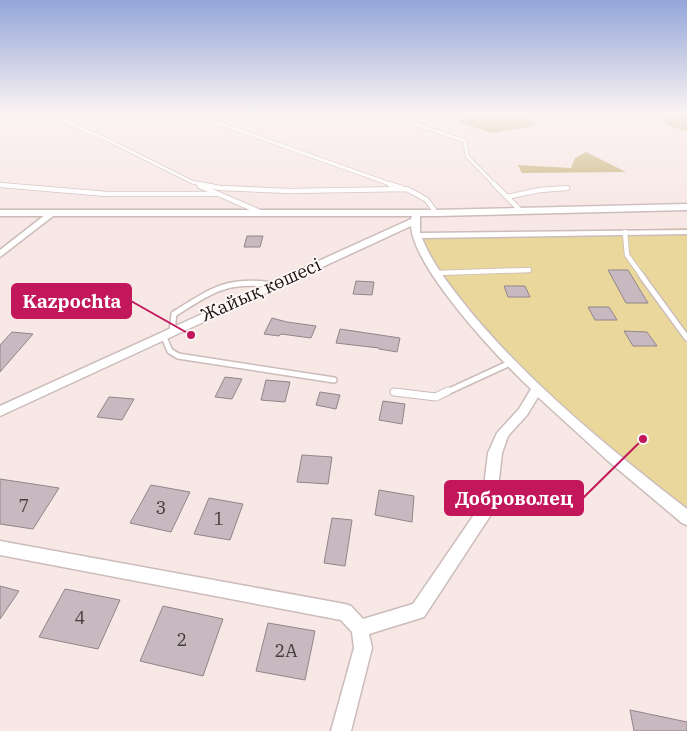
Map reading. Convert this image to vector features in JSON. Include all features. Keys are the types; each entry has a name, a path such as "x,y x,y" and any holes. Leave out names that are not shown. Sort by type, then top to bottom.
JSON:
{"main road":[{"path":"0,213 262,213 415,217 436,213 687,207"}],"street":[{"path":"0,254 54,213"},
{"path":"415,217 421,248 453,299 510,363 632,476 687,518"},
{"name":"Жайық көшесі","path":"0,411 415,217"},
{"path":"418,236 687,232"},
{"path":"360,628 418,612 489,505 495,452 503,433 523,412 537,389"},
{"path":"0,548 345,612 360,628 363,648 341,731"}],"lane":[{"path":"122,147 215,194 262,213"},
{"path":"286,147 407,190 427,200 436,213"},
{"path":"466,147 467,156 521,211"},
{"path":"192,182 220,188 290,191 407,190"},
{"path":"0,185 107,194 215,194"},
{"path":"507,198 540,190 567,188"},
{"path":"625,232 627,255 687,338"},
{"path":"437,274 529,270"},
{"path":"272,285 257,282 237,282 220,285 174,314 167,333 170,351 178,356 334,380"},
{"path":"394,392 436,397 510,363"}],"shaded area":[{"path":"586,152 626,172 522,173 518,165 571,168 575,158"},
{"path":"687,228 687,515 510,363 437,273 418,236"}],"building":[{"path":"247,236 263,236 260,247 244,247"},
{"path":"608,270 628,270 648,303 626,303"},
{"path":"356,281 374,282 372,295 353,294"},
{"path":"504,286 525,286 530,297 508,297"},
{"path":"588,307 609,307 617,320 595,320"},
{"path":"272,318 316,326 311,338 264,334"},
{"path":"340,329 400,338 397,352 336,343"},
{"path":"624,331 647,332 657,346 633,346"},
{"path":"12,332 33,334 0,372 0,345"},
{"path":"225,377 242,379 232,399 215,397"},
{"path":"266,380 290,382 285,402 261,400"},
{"path":"320,392 340,395 336,409 316,405"},
{"path":"109,397 134,399 122,420 97,417"},
{"path":"383,401 405,404 402,424 379,420"},
{"path":"302,455 332,457 328,484 297,482"},
{"path":"0,479 59,488 33,529 0,524"},
{"path":"151,485 190,492 171,532 130,523"},
{"path":"379,490 414,496 412,522 375,515"},
{"path":"209,498 243,504 230,540 194,534"},
{"path":"332,518 352,520 345,566 324,563"},
{"path":"0,586 19,591 0,619"},
{"path":"65,589 120,600 98,649 39,637"},
{"path":"163,606 223,619 203,676 140,661"},
{"path":"268,623 315,631 305,680 256,671"},
{"path":"630,710 687,722 687,731 634,731"}],"place":[{"name":"Kazpochta","path":"191,335"},
{"name":"Доброволец","path":"643,439"}]}
